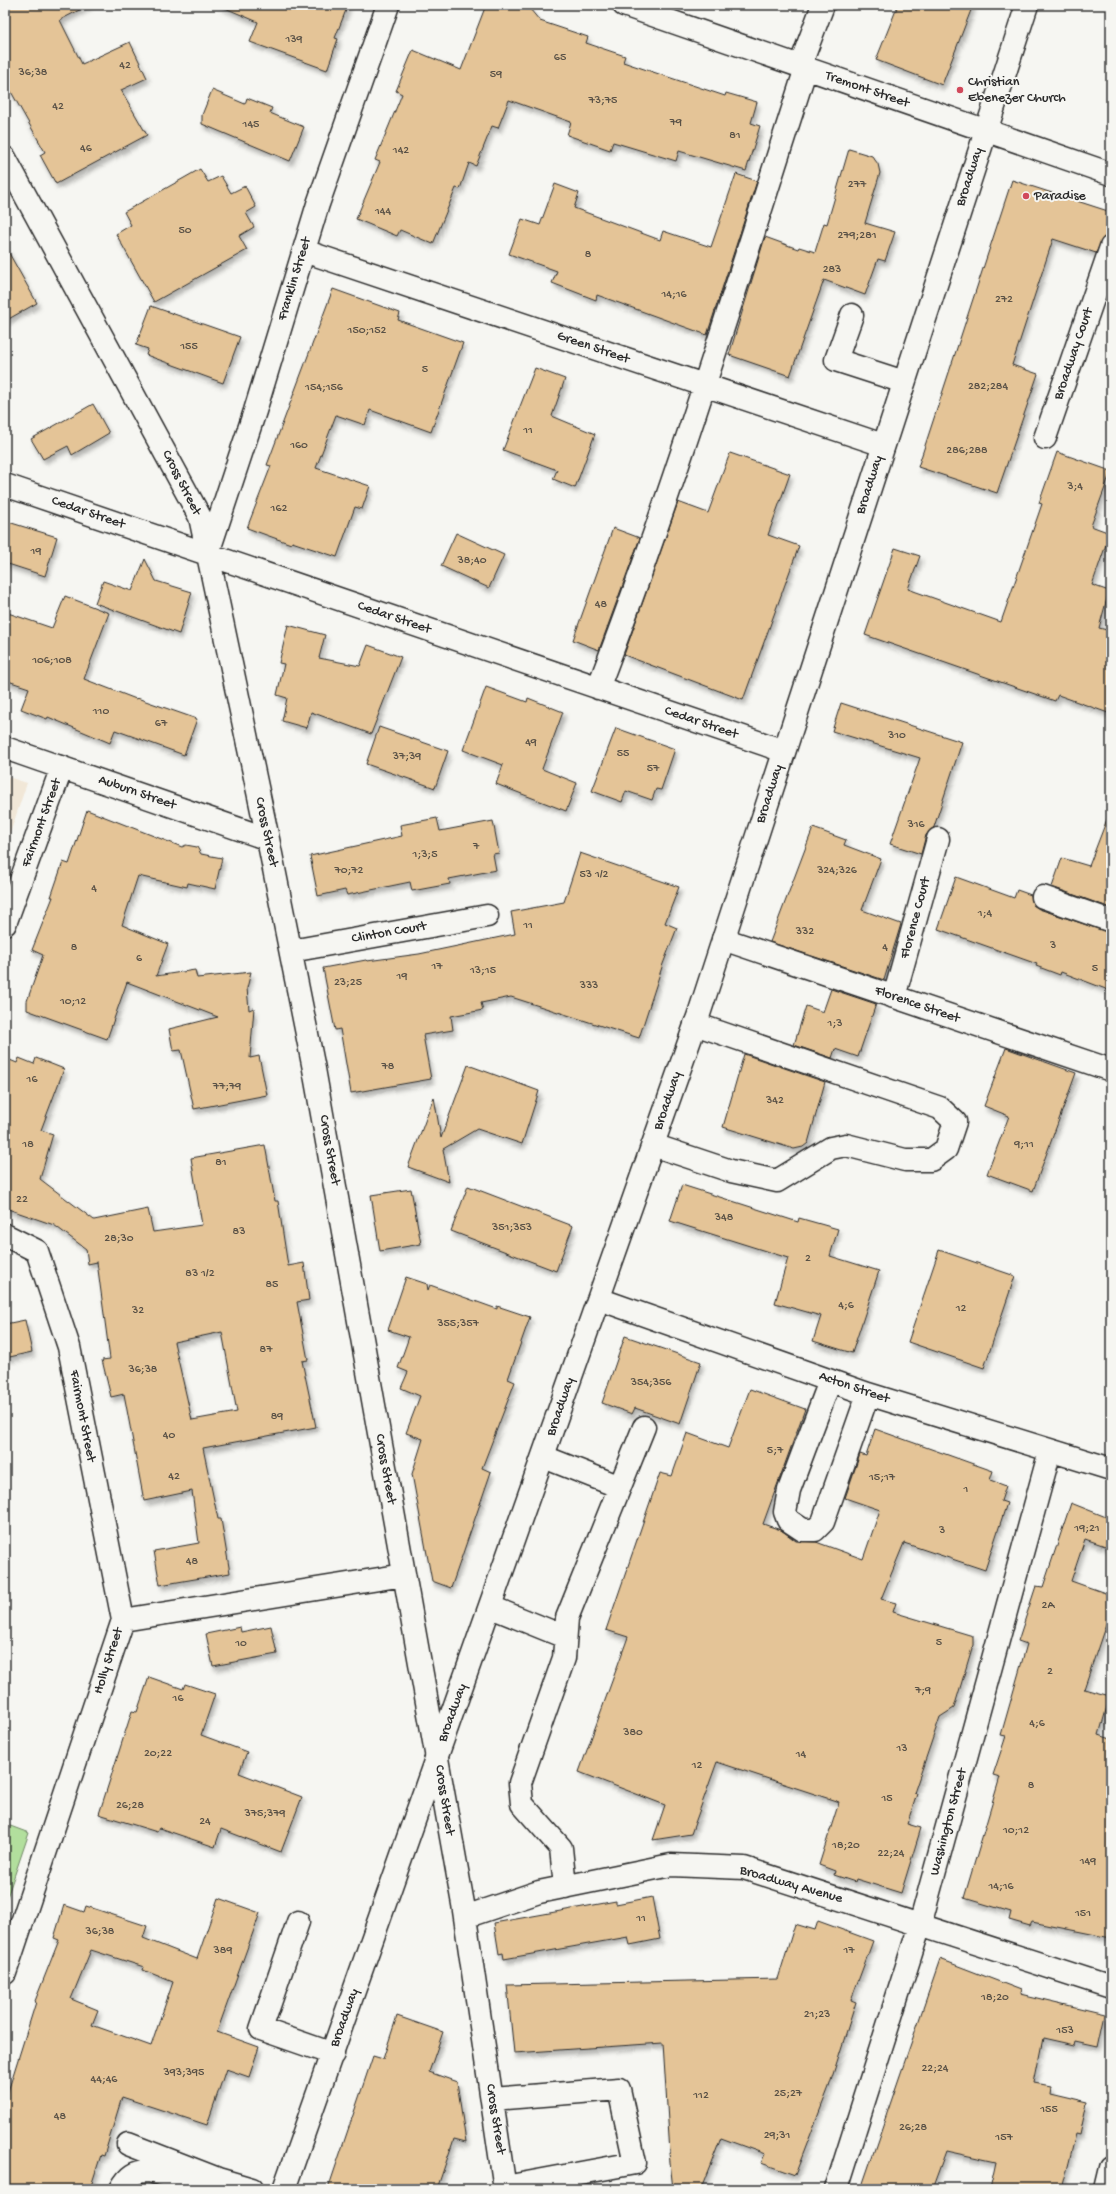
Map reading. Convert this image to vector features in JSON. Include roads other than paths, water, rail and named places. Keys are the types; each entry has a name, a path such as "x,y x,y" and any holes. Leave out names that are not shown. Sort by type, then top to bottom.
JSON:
{"street":[{"name":"Franklin Street","path":"207,554 254,411 318,204 388,5"},
{"name":"Tremont Street","path":"624,5 1111,174"},
{"path":"598,688 623,623 704,385 823,5"},
{"name":"Broadway","path":"284,2189 544,1457 695,1024 1027,5"},
{"name":"Cross Street","path":"5,158 200,517 268,839 314,1069 465,1917 505,2188"},
{"name":"Broadway Court","path":"1045,438 1111,247"},
{"name":"Green Street","path":"304,251 883,445"},
{"path":"852,315 836,360 904,382"},
{"name":"Cedar Street","path":"5,485 784,751"},
{"name":"Auburn Street","path":"5,748 268,839"},
{"name":"Fairmont Street","path":"5,924 62,768"},
{"name":"Florence Court","path":"894,997 938,839"},
{"path":"1043,898 1111,921"},
{"name":"Clinton Court","path":"290,951 487,916"},
{"name":"Florence Street","path":"723,939 1111,1070"},
{"path":"653,1146 731,1172 777,1181 832,1148 846,1145 905,1160 931,1160 946,1149 955,1122 940,1108 695,1024"},
{"name":"Fairmont Street","path":"5,1235 37,1252 69,1347 123,1620"},
{"name":"Acton Street","path":"599,1299 868,1394 1111,1469"},
{"path":"830,1381 789,1490 785,1512 788,1520 803,1530 815,1530 823,1522 868,1394"},
{"path":"565,1887 561,1848 522,1804 520,1783 564,1658 567,1618 644,1427"},
{"name":"Washington Street","path":"836,2189 920,1925 1050,1451"},
{"path":"544,1457 620,1487"},
{"name":"Holly Street","path":"5,1973 123,1620 404,1575"},
{"path":"491,1607 565,1637"},
{"name":"Broadway Avenue","path":"465,1917 539,1892 671,1866 744,1868 1111,1987"},
{"path":"298,1922 261,2030 332,2054"},
{"path":"492,2099 620,2089 635,2163 505,2188"},
{"path":"128,2144 224,2184"},
{"path":"1106,2189 1111,2168"},
{"path":"121,2189 130,2175 141,2171 149,2171 199,2185 224,2184 252,2189"}],"place":[{"name":"Christian Ebenezer Church","path":"960,90"},
{"name":"Paradise","path":"1026,196"}]}
